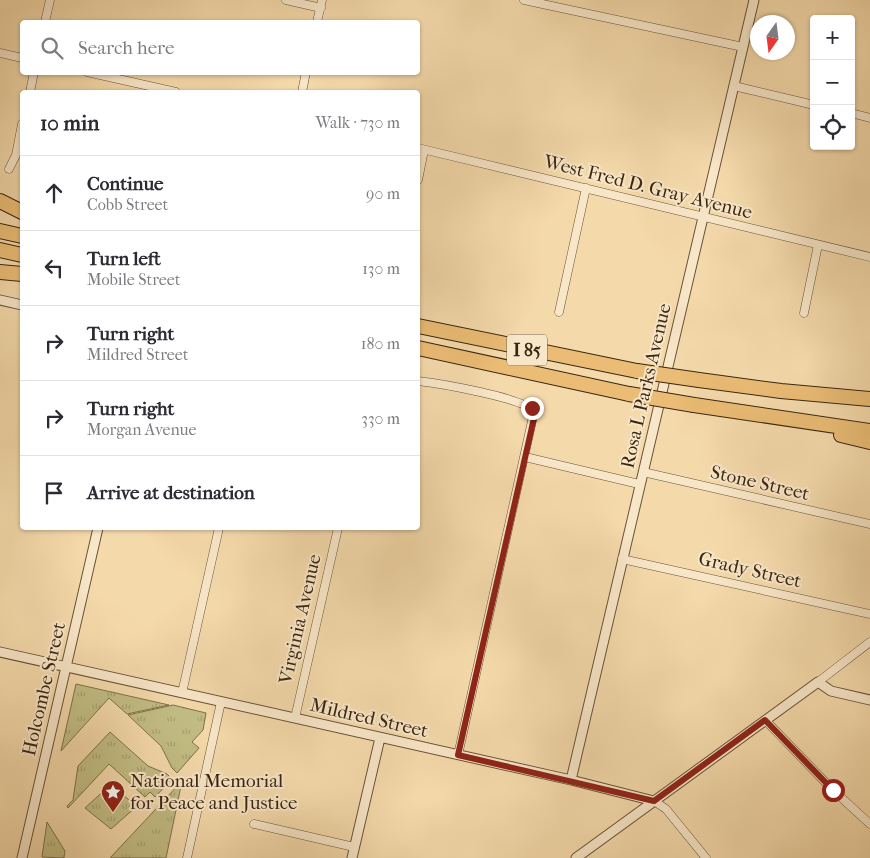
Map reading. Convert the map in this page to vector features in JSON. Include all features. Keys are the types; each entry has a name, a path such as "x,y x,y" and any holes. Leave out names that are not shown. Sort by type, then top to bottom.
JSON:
{"highway":[{"path":"0,201 20,211"},
{"path":"0,231 20,236"},
{"path":"0,250 20,255"},
{"path":"0,272 20,274"},
{"name":"I 85","path":"420,326 637,371 764,389 869,399"},
{"name":"I 85","path":"420,348 629,394 870,431"},
{"path":"785,419 870,442"}],"street":[{"path":"45,20 50,0"},
{"path":"286,0 322,4 318,20"},
{"path":"524,0 537,1 743,47"},
{"name":"Rosa L Parks Avenue","path":"571,780 754,0"},
{"path":"0,53 20,58"},
{"path":"30,90 33,75"},
{"path":"100,75 167,90"},
{"path":"302,90 305,75"},
{"path":"734,86 810,103"},
{"path":"855,114 870,118"},
{"path":"9,169 14,161 20,133"},
{"name":"West Fred D. Gray Avenue","path":"421,149 870,258"},
{"path":"559,312 586,188"},
{"path":"804,314 818,245"},
{"path":"0,300 20,305"},
{"path":"420,381 460,388 525,404 532,408 534,418 458,755"},
{"path":"525,458 639,484"},
{"name":"Stone Street","path":"643,472 870,524"},
{"name":"Holcombe Street","path":"22,858 98,530"},
{"path":"182,693 219,530"},
{"name":"Virginia Avenue","path":"295,718 338,530"},
{"name":"Grady Street","path":"622,559 870,614"},
{"path":"576,858 870,642"},
{"name":"Mildred Street","path":"0,652 571,780 654,801 666,809 706,858"},
{"path":"818,682 831,691 870,700"},
{"path":"187,858 221,702"},
{"path":"765,720 833,790 870,824"},
{"path":"352,858 380,738"},
{"path":"254,824 354,847"}],"green space":[{"path":"76,684 169,705 127,714 109,698 61,751"},
{"path":"173,705 206,713 203,730 192,742 199,748 177,773 172,768 161,746 128,715"},
{"path":"110,732 148,766 167,774 172,779 155,797 150,792 145,797 109,764 68,808 67,806 73,800 78,766"},
{"path":"182,781 166,858 110,858"},
{"path":"110,785 137,806 111,829 85,808"},
{"path":"47,822 65,851 64,858 42,857"}],"place":[{"name":"National Memorial for Peace and Justice","path":"113,813"}],"route":[{"path":"532,408 534,418 458,755 654,801 765,720 833,790"}]}
